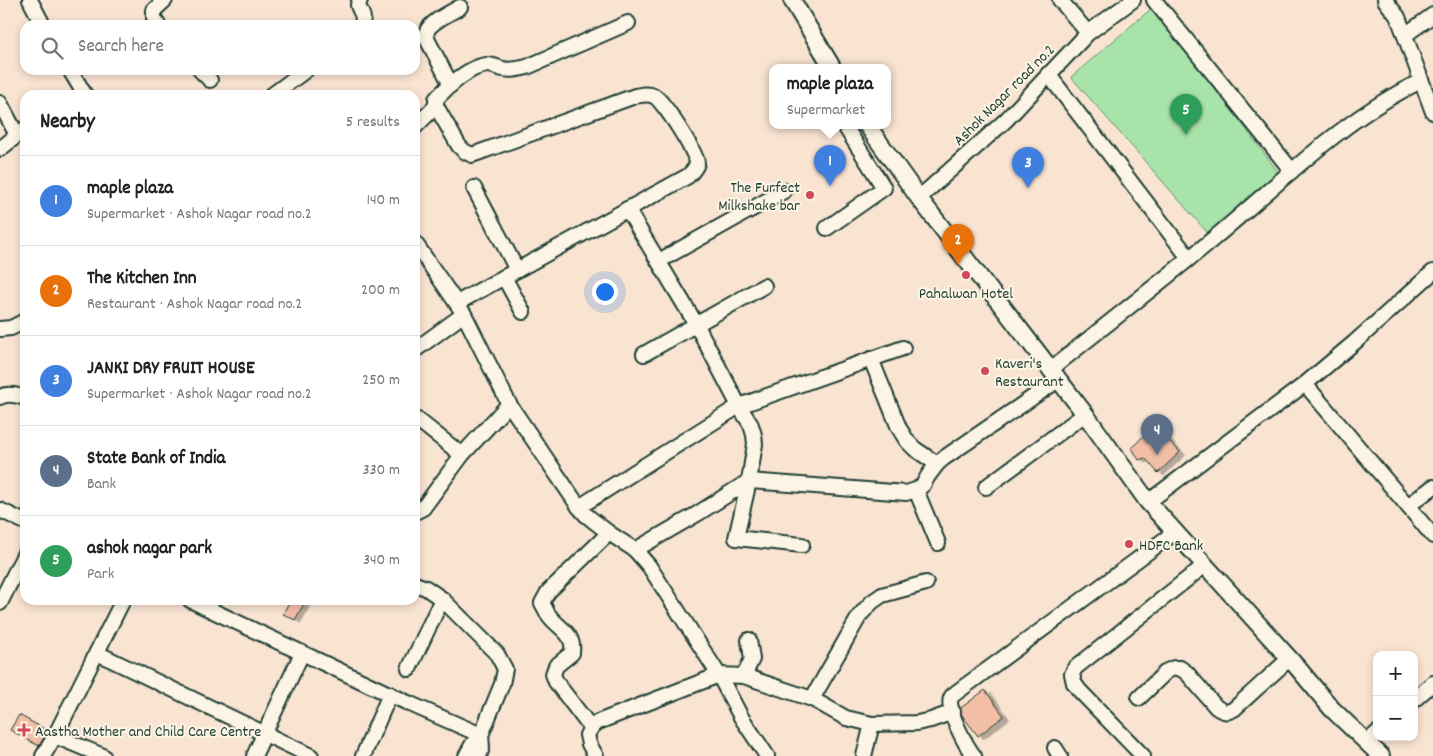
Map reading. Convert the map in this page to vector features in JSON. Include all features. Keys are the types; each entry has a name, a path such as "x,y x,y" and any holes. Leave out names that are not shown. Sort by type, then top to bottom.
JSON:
{"street":[{"path":"30,0 40,20"},
{"path":"155,20 154,10 165,0"},
{"path":"360,0 359,10 364,20"},
{"path":"792,0 830,64"},
{"path":"1060,0 1088,33"},
{"name":"Ashok Nagar road no.2","path":"919,198 1006,120 1088,33 1132,0"},
{"path":"1154,0 1292,170"},
{"path":"1384,0 1398,17 1433,112"},
{"path":"451,85 427,39 426,33 433,24 460,7"},
{"path":"1405,35 1433,15"},
{"path":"420,345 460,309 504,278 688,176 694,170 697,162 694,152 663,104 654,96 646,94 635,96 472,155 459,146 436,106 436,99 451,85 468,72 480,66 490,65 513,70 527,67 628,23"},
{"path":"1048,74 1189,258"},
{"path":"72,75 79,90"},
{"path":"279,90 299,75"},
{"path":"635,550 749,481 906,493 916,490 923,485 937,464 944,458 1054,375 1292,170 1362,115 1404,89 1421,81"},
{"path":"0,104 20,131"},
{"path":"420,122 436,106"},
{"path":"827,228 884,188 847,129"},
{"path":"870,129 919,198 1085,414 1148,502 1290,658 1332,709 1372,738 1381,756"},
{"path":"0,149 20,133"},
{"path":"474,188 517,270"},
{"path":"659,261 784,190"},
{"path":"627,209 696,324 739,406 751,424 755,444 736,538 802,545"},
{"path":"420,250 460,309 509,404 579,507 609,533 635,550 649,566 719,675 741,717 767,756"},
{"path":"1148,502 1305,384 1433,272"},
{"path":"504,278 523,312"},
{"path":"644,354 764,286"},
{"path":"0,329 12,328 20,324"},
{"path":"579,507 739,406 903,348"},
{"path":"871,359 899,428 907,441 937,464"},
{"path":"1305,384 1433,536"},
{"path":"0,397 13,395 20,397"},
{"path":"420,510 462,456 509,404"},
{"path":"986,486 1085,414"},
{"path":"420,422 462,456"},
{"path":"1408,506 1433,487"},
{"path":"916,490 938,543"},
{"path":"0,510 20,520"},
{"path":"974,756 963,741 950,706 951,698 1175,532"},
{"path":"591,728 556,682 553,674 556,666 572,653 573,645 568,634 548,614 542,603 548,592 609,533"},
{"path":"0,603 20,564"},
{"path":"1139,755 1079,690 1072,674 1075,668 1205,565"},
{"path":"812,699 860,615 872,602 882,595 926,583"},
{"path":"420,586 442,600 497,654 505,669 502,684 481,735 472,745 466,756"},
{"path":"409,669 442,600"},
{"path":"43,756 55,736 120,605"},
{"path":"201,605 481,735"},
{"path":"744,676 752,659 749,640"},
{"path":"97,652 311,756"},
{"path":"254,756 302,653"},
{"path":"1139,698 1167,671 1180,668 1216,708 1228,712 1234,709 1290,658"},
{"path":"596,756 587,735 598,722 719,675 744,676 812,699 846,718 872,724 917,723 932,720 953,712"},
{"path":"1418,696 1433,683"},
{"path":"363,756 390,694"},
{"path":"864,756 872,724"},
{"path":"479,756 482,748 481,735"},
{"path":"55,736 103,756"}],"green space":[{"path":"1152,8 1282,177 1213,239 1071,77"}],"building":[{"path":"1145,434 1154,443 1165,437 1180,452 1158,473 1145,458 1139,460 1132,448"},
{"path":"288,605 303,605 295,620 283,614"},
{"path":"985,690 1004,716 978,736 958,710"},
{"path":"19,715 48,731 39,746 10,730"}],"place":[{"name":"ashok nagar park","path":"1186,135"},
{"name":"maple plaza","path":"830,186"},
{"name":"JANKI DRY FRUIT HOUSE","path":"1028,188"},
{"name":"The Furfect Milkshake bar","path":"810,195"},
{"name":"The Kitchen Inn","path":"958,265"},
{"name":"Pahalwan Hotel","path":"966,275"},
{"name":"Kaveri's Restaurant","path":"985,371"},
{"name":"State Bank of India","path":"1157,455"},
{"name":"HDFC Bank","path":"1129,544"},
{"name":"Aastha Mother and Child Care Centre","path":"24,730"}]}
